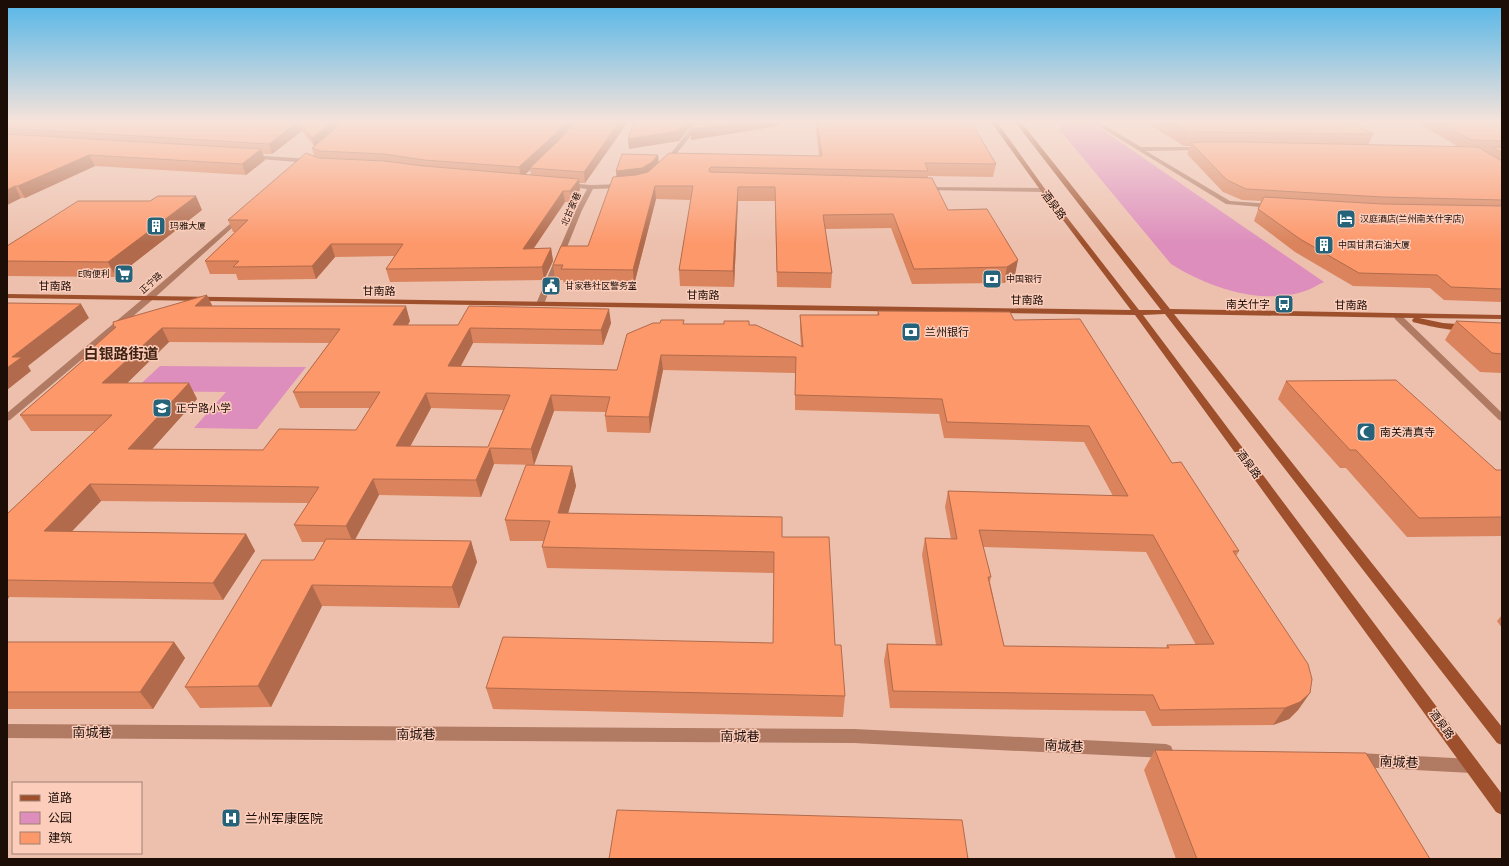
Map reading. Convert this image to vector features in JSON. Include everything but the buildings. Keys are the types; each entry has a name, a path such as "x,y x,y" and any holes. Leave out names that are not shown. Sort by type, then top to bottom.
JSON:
{"main road":[{"name":"酒泉路","path":"1023,162 1137,312 1502,807"},
{"name":"酒泉路","path":"1050,162 1502,738"},
{"name":"甘南路","path":"7,296 1166,312 1398,317 1452,315 1502,317"},
{"name":"甘南路","path":"1398,317 1443,326 1473,327"}],"street":[{"path":"295,170 304,162"},
{"path":"661,170 667,162"},
{"path":"1162,162 1228,203 1283,207"},
{"name":"北甘家巷","path":"540,304 579,210 591,187 561,184"},
{"path":"591,187 627,186"},
{"path":"918,188 1043,190"},
{"name":"正宁路","path":"7,418 148,299 249,210"},
{"path":"1398,317 1502,418"},
{"name":"南城巷","path":"7,731 854,736 1181,752"},
{"name":"南城巷","path":"1341,759 1472,766"}],"green space":[{"path":"1087,162 1150,162 1324,282 1311,289 1286,295 1252,295 1234,292 1201,280 1171,264"},
{"path":"160,366 306,367 257,429 194,428 226,392 133,391"}],"place":[{"name":"汉庭酒店(兰州南关什字店)","path":"1346,219"},
{"name":"玛雅大厦","path":"156,226"},
{"name":"中国甘肃石油大厦","path":"1324,245"},
{"name":"E购便利","path":"124,274"},
{"name":"中国银行","path":"992,279"},
{"name":"甘家巷社区警务室","path":"551,286"},
{"name":"南关什字","path":"1284,304"},
{"name":"兰州银行","path":"911,332"},
{"name":"正宁路小学","path":"162,408"},
{"name":"南关清真寺","path":"1366,432"},
{"name":"兰州军康医院","path":"231,818"}],"district":[{"name":"白银路街道","path":"121,353"}]}
